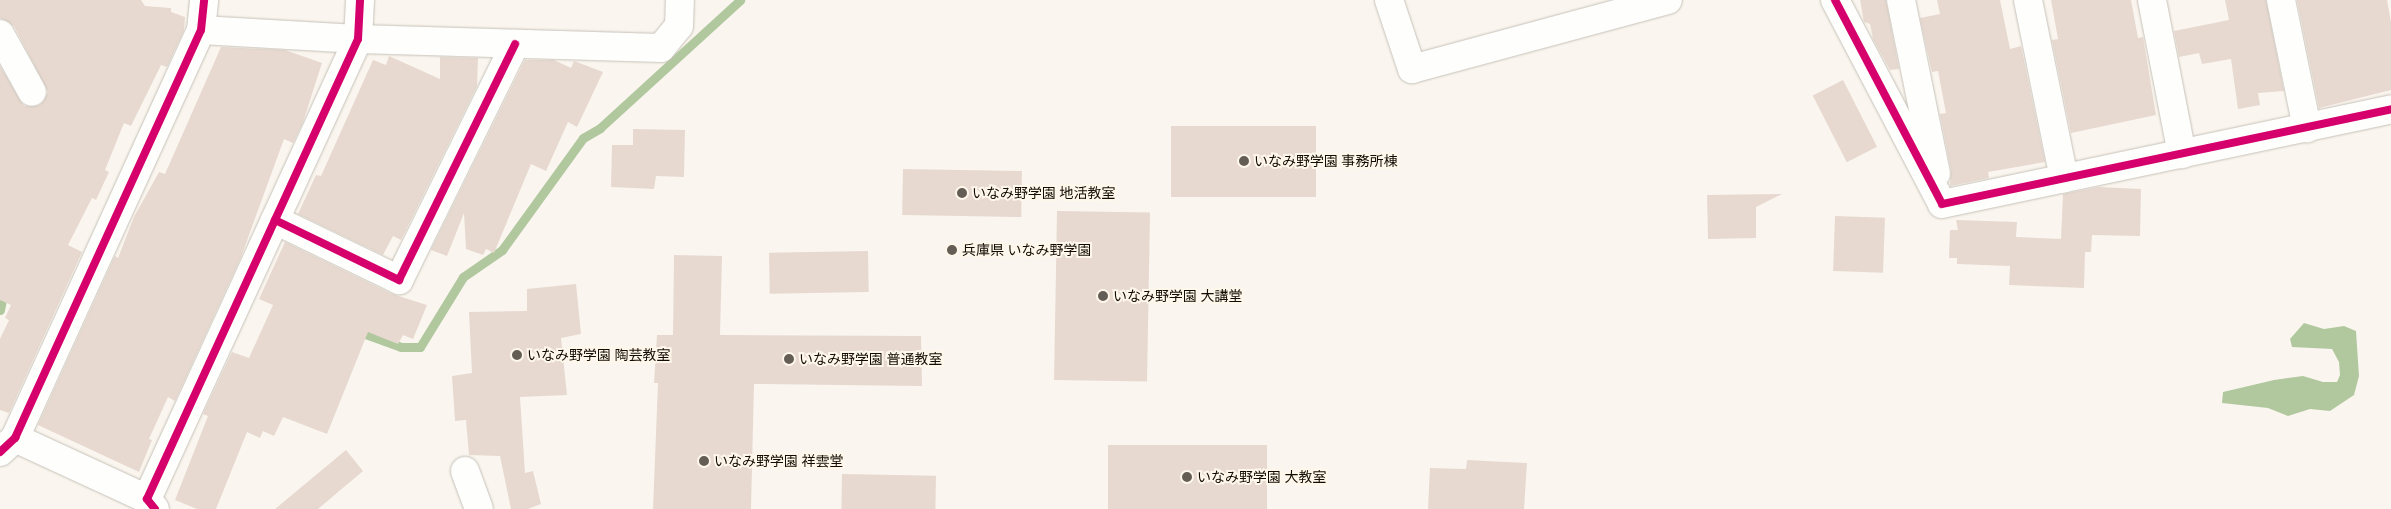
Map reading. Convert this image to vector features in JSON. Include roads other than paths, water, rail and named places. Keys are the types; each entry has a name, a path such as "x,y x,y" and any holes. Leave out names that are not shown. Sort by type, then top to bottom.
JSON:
{"street":[{"path":"204,0 201,30 8,445 151,504 275,220 358,39 360,0"},
{"path":"201,30 358,39 660,48 680,26 680,0"},
{"path":"1390,0 1412,69 1668,0"},
{"path":"1835,0 1942,204"},
{"path":"1901,0 1942,204"},
{"path":"2028,0 2064,178"},
{"path":"2152,0 2182,154"},
{"path":"2281,0 2307,128"},
{"path":"0,34 32,92"},
{"path":"275,220 399,280 515,44"},
{"path":"1942,204 2391,109"},
{"path":"464,471 479,509"}],"waterway":[{"path":"357,331 401,347 420,347 463,277 502,250 583,138 600,128 740,0"},
{"path":"0,310 4,290"}],"place":[{"name":"いなみ野学園 事務所棟","path":"1244,161"},
{"name":"いなみ野学園 地活教室","path":"962,193"},
{"name":"兵庫県 いなみ野学園","path":"952,250"},
{"name":"いなみ野学園 大講堂","path":"1103,296"},
{"name":"いなみ野学園 陶芸教室","path":"517,355"},
{"name":"いなみ野学園 普通教室","path":"789,359"},
{"name":"いなみ野学園 祥雲堂","path":"704,461"},
{"name":"いなみ野学園 大教室","path":"1187,477"}]}
